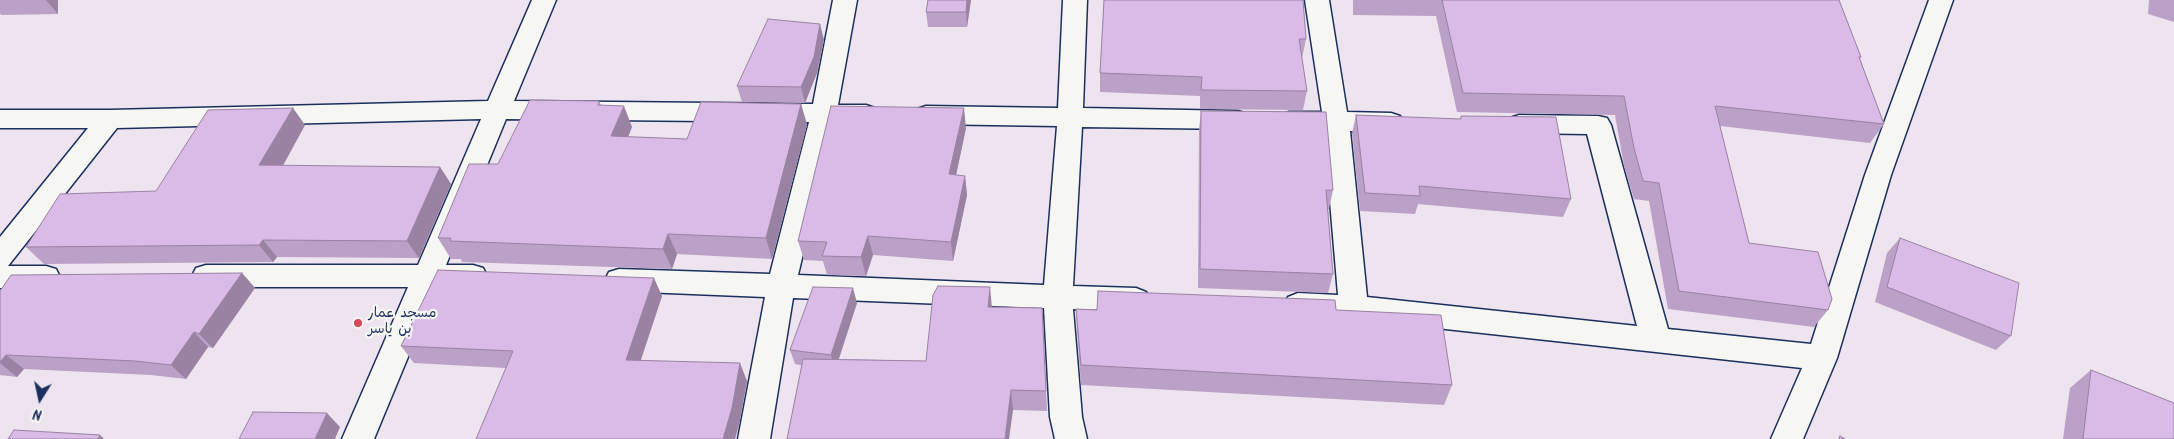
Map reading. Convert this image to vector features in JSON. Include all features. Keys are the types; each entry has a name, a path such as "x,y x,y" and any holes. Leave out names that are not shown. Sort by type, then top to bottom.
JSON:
{"street":[{"path":"358,439 544,0"},
{"path":"754,439 781,286 824,113 845,0"},
{"path":"1071,439 1066,417 1058,297 1070,119 1075,0"},
{"path":"1317,0 1336,121 1354,307"},
{"path":"1787,439 1822,358 1878,175 1941,0"},
{"path":"0,120 498,110 824,113 1070,119 1414,122"},
{"path":"0,257 110,119"},
{"path":"1491,123 1598,125 1656,340"},
{"path":"179,276 427,274 496,277"},
{"path":"0,277 70,276"},
{"path":"594,280 1166,301"},
{"path":"1275,305 1354,307 1822,358"}],"building":[{"path":"928,0 967,0 966,12 926,12"},
{"path":"1104,0 1303,0 1306,39 1299,39 1307,91 1201,90 1202,77 1100,73"},
{"path":"1442,0 1839,0 1884,124 1715,106 1749,243 1818,252 1832,299 1828,310 1679,291 1659,183 1643,181 1634,148 1624,96 1463,93"},
{"path":"768,19 820,24 814,57 801,87 737,86"},
{"path":"530,100 599,101 598,105 624,106 611,136 687,139 701,102 801,104 766,238 668,234 663,249 450,241 451,238 438,238 469,164 498,164"},
{"path":"831,106 964,108 949,174 965,176 951,242 868,236 861,257 822,256 827,242 798,241"},
{"path":"293,108 259,165 440,167 407,241 263,240 259,245 26,247 60,194 156,191 208,110"},
{"path":"1201,111 1326,112 1333,190 1326,190 1333,274 1200,269"},
{"path":"1356,115 1461,119 1461,116 1556,117 1571,199 1419,186 1420,196 1365,193"},
{"path":"1900,238 2019,283 2011,336 1887,287"},
{"path":"438,270 654,278 626,360 740,363 732,408 723,439 476,439 513,351 401,346"},
{"path":"242,273 199,334 194,332 171,365 135,361 6,355 0,362 0,291 11,275"},
{"path":"938,286 990,287 988,307 1042,308 1046,391 1011,390 1005,439 787,439 803,359 926,361 933,295"},
{"path":"813,287 853,288 831,355 790,350"},
{"path":"1098,291 1335,300 1336,310 1441,315 1452,385 1081,365 1076,309 1097,310"},
{"path":"2091,370 2174,403 2174,439 2083,439"},
{"path":"253,412 327,413 315,439 239,439"},
{"path":"14,430 100,435 98,439 8,439"}],"place":[{"name":"مسجد عمار بن ياسر","path":"358,323"}]}
